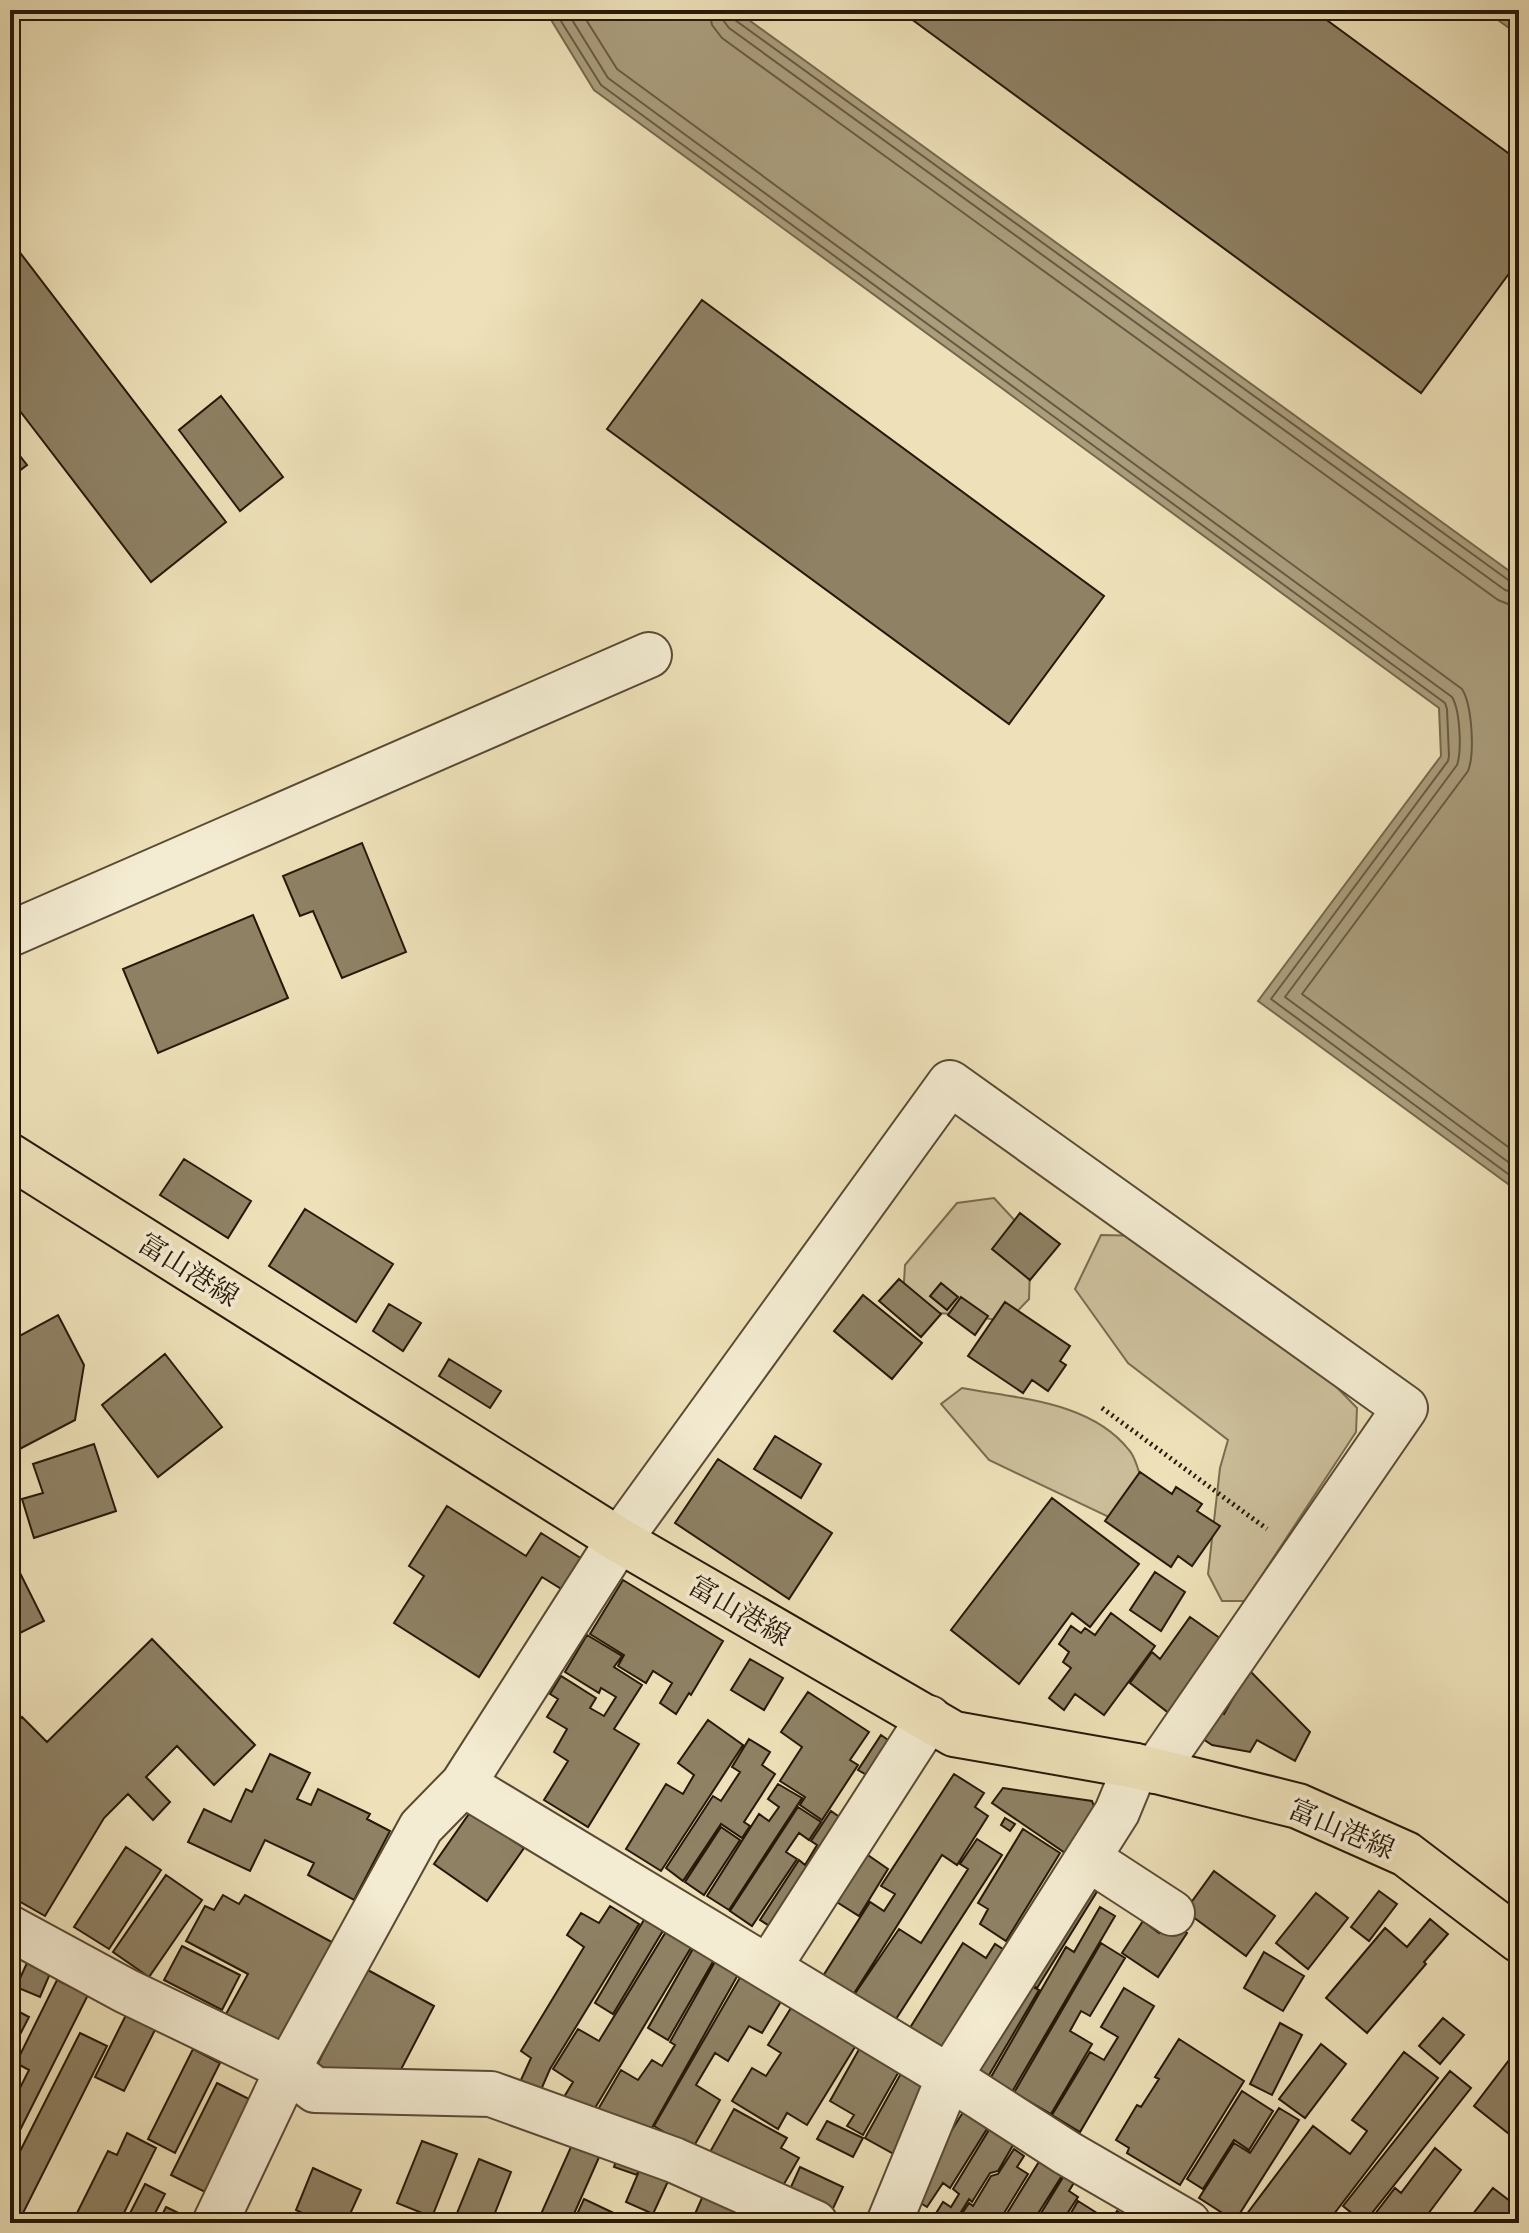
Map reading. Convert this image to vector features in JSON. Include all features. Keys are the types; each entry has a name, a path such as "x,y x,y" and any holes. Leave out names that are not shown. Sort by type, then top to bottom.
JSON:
{"main road":[{"name":"富山港線","path":"10,1156 619,1540 954,1734 1146,1769 1298,1806 1406,1854 1519,1940"}],"street":[{"path":"10,934 649,655"},
{"path":"215,2223 288,2069 421,1827 463,1784 619,1540 950,1083 1405,1408 1303,1556 1146,1769 949,2077 889,2223"},
{"path":"768,1968 929,1718"},
{"path":"463,1784 949,2077 1067,2153 1188,2223"},
{"path":"1089,1859 1172,1913"},
{"path":"10,1928 126,1991 288,2069 315,2090 491,2094 674,2160 815,2223"}],"path":[{"path":"1102,1408 1303,1556"}],"shaded area":[{"path":"994,1198 1031,1238 1029,1299 1007,1322 968,1315 907,1311 903,1298 905,1265 957,1203"},
{"path":"1101,1235 1148,1236 1284,1333 1357,1408 1356,1432 1245,1601 1222,1601 1208,1574 1220,1468 1228,1440 1128,1363 1075,1289"},
{"path":"962,1388 1052,1405 1094,1421 1113,1434 1129,1450 1138,1467 1147,1503 1130,1527 989,1460 941,1404"}],"water":[{"path":"545,10 735,10 1519,578 1519,1192 1258,1001 1441,756 1439,708 594,90"},
{"path":"1484,10 1519,10 1519,35"}],"building":[{"path":"899,10 1313,10 1519,161 1519,260 1421,393"},
{"path":"18,250 226,522 151,582 10,398 10,256"},
{"path":"702,300 1104,596 1009,724 607,429"},
{"path":"221,396 283,477 240,511 179,430"},
{"path":"10,443 27,465 10,478"},
{"path":"10,598 20,611 10,618"},
{"path":"362,843 406,952 342,978 313,911 300,916 283,876"},
{"path":"253,915 288,998 158,1053 123,969"},
{"path":"184,1159 251,1201 228,1238 160,1195"},
{"path":"305,1209 393,1264 356,1322 269,1266"},
{"path":"1020,1213 1060,1244 1030,1280 992,1249"},
{"path":"899,1279 941,1314 921,1337 879,1301"},
{"path":"941,1283 958,1297 947,1310 930,1296"},
{"path":"863,1295 922,1343 892,1379 834,1331"},
{"path":"961,1297 988,1316 975,1335 948,1315"},
{"path":"1005,1302 1070,1346 1060,1361 1066,1365 1048,1391 1032,1380 1023,1393 968,1356"},
{"path":"389,1304 421,1323 403,1351 373,1331"},
{"path":"58,1315 84,1365 75,1420 10,1454 10,1341"},
{"path":"165,1354 222,1427 158,1477 102,1405"},
{"path":"449,1359 501,1391 490,1408 439,1376"},
{"path":"775,1436 821,1464 801,1498 754,1469"},
{"path":"94,1444 116,1511 34,1538 22,1499 43,1493 33,1464"},
{"path":"718,1459 832,1533 789,1599 675,1523"},
{"path":"1140,1472 1172,1494 1176,1487 1202,1504 1197,1511 1220,1526 1192,1566 1178,1556 1171,1567 1105,1521"},
{"path":"1052,1498 1139,1564 1090,1627 1072,1613 1019,1684 951,1630"},
{"path":"447,1506 526,1556 541,1533 587,1562 568,1593 542,1577 479,1677 394,1623 424,1576 409,1566"},
{"path":"10,1553 44,1621 10,1638"},
{"path":"1155,1572 1185,1592 1161,1631 1130,1610"},
{"path":"623,1580 723,1641 676,1714 660,1703 672,1683 653,1671 646,1683 618,1666 624,1655 590,1634"},
{"path":"1111,1613 1155,1646 1104,1715 1075,1694 1064,1710 1049,1698 1071,1668 1063,1662 1069,1652 1059,1644 1071,1626 1081,1633 1085,1628 1095,1635"},
{"path":"1190,1617 1224,1641 1170,1714 1130,1683 1152,1652 1160,1659"},
{"path":"587,1635 622,1656 614,1667 642,1685 614,1729 639,1744 588,1827 544,1800 568,1761 554,1752 567,1729 547,1717 558,1699 550,1694 561,1676 596,1698 590,1708 604,1716 616,1697 601,1688 599,1693 565,1672"},
{"path":"152,1639 255,1745 214,1785 177,1746 146,1777 170,1802 153,1820 128,1794 104,1818 45,1916 10,1896 10,1728 22,1717 47,1742"},
{"path":"750,1659 783,1678 764,1710 731,1690"},
{"path":"1249,1670 1310,1732 1295,1761 1257,1740 1250,1752 1212,1745 1200,1737 1216,1709 1224,1714"},
{"path":"808,1692 869,1732 850,1760 858,1765 822,1820 800,1805 805,1797 780,1781 802,1747 781,1732"},
{"path":"708,1720 743,1745 661,1871 626,1849 666,1784 683,1794 694,1775 678,1763"},
{"path":"881,1735 898,1747 877,1781 858,1770"},
{"path":"749,1739 770,1752 762,1765 775,1774 744,1822 750,1826 742,1838 721,1824 683,1881 666,1868 713,1796 721,1801 740,1772 732,1767"},
{"path":"270,1754 310,1773 297,1799 311,1805 318,1789 370,1814 367,1819 390,1831 354,1900 308,1875 314,1863 265,1840 250,1871 188,1842 204,1809 231,1822 246,1789 252,1792"},
{"path":"954,1774 984,1793 975,1807 988,1816 957,1865 942,1855 853,1995 823,1976 870,1902 884,1911 895,1894 881,1886"},
{"path":"778,1784 802,1798 729,1910 707,1896 759,1814 769,1821 779,1807 768,1799"},
{"path":"1003,1788 1092,1801 1098,1818 1071,1857 992,1803"},
{"path":"798,1807 821,1822 809,1840 799,1833 786,1852 797,1859 752,1926 730,1911"},
{"path":"471,1811 524,1848 487,1901 434,1864"},
{"path":"831,1811 848,1823 779,1932 760,1920 799,1860 805,1865 817,1845 811,1841"},
{"path":"1005,1818 1015,1824 1010,1831 1001,1825"},
{"path":"721,1827 740,1840 704,1895 685,1882"},
{"path":"1023,1829 1060,1853 1006,1941 980,1924 988,1909 978,1903"},
{"path":"977,1839 1002,1855 894,2022 854,1995 899,1929 921,1943 968,1869 960,1864"},
{"path":"126,1847 161,1870 109,1949 74,1927"},
{"path":"862,1851 888,1869 859,1916 832,1899"},
{"path":"1214,1871 1275,1916 1246,1956 1185,1911"},
{"path":"1088,1873 1103,1882 1037,1988 1023,1979"},
{"path":"166,1875 202,1900 149,1977 113,1952"},
{"path":"1379,1891 1397,1904 1369,1941 1351,1927"},
{"path":"1316,1893 1348,1918 1308,1969 1276,1943"},
{"path":"223,1895 239,1904 245,1895 339,1946 285,2046 226,2014 248,1974 186,1941 205,1906 214,1910"},
{"path":"610,1906 639,1924 550,2069 537,2099 515,2093 531,2058 521,2051 584,1947 567,1935 581,1913 599,1923"},
{"path":"1100,1907 1115,1916 1009,2097 987,2084 1066,1947 1074,1952"},
{"path":"645,1918 664,1929 613,2014 595,2003"},
{"path":"1430,1919 1448,1934 1367,2033 1326,1998 1385,1928 1407,1947"},
{"path":"1167,1920 1187,1933 1158,1977 1122,1953 1143,1921 1159,1933"},
{"path":"667,1930 692,1946 589,2118 558,2107 573,2082 553,2069 578,2029 599,2041"},
{"path":"963,1943 986,1958 995,1944 1012,1955 948,2057 908,2031"},
{"path":"1101,1943 1125,1958 1090,2016 1081,2011 1070,2031 1092,2044 1051,2114 1023,2098 1020,2104 1011,2098"},
{"path":"182,1946 240,1975 222,2010 164,1980"},
{"path":"694,1947 714,1960 668,2040 648,2028"},
{"path":"10,1948 22,1954 10,1977"},
{"path":"32,1952 55,1962 40,1997 16,1987"},
{"path":"1264,1952 1304,1976 1283,2011 1244,1988"},
{"path":"716,1960 739,1973 649,2133 593,2118 621,2070 638,2080 652,2060 662,2066 675,2045 670,2042"},
{"path":"366,1969 434,2006 396,2079 311,2077"},
{"path":"742,1974 783,1998 762,2033 749,2026 728,2061 715,2053 696,2085 720,2100 694,2146 683,2139 681,2142 654,2126"},
{"path":"75,1978 92,1987 10,2150 10,2100 13,2102 29,2070 16,2063 57,1980 71,1987"},
{"path":"1022,1981 1039,1990 985,2082 969,2073"},
{"path":"1124,1988 1154,2006 1080,2132 1052,2115 1090,2052 1104,2060 1118,2037 1101,2027"},
{"path":"794,2003 858,2042 807,2125 787,2113 778,2129 732,2101 752,2068 766,2076 781,2053 768,2045"},
{"path":"10,2007 29,2017 10,2054"},
{"path":"129,2009 158,2024 124,2091 95,2077"},
{"path":"1443,2018 1464,2035 1440,2064 1419,2046"},
{"path":"1280,2023 1302,2035 1272,2095 1250,2084"},
{"path":"80,2033 107,2046 20,2219 10,2214 10,2171"},
{"path":"1179,2039 1244,2081 1180,2185 1127,2153 1129,2148 1116,2140 1137,2105 1141,2107 1159,2079 1155,2077"},
{"path":"862,2044 902,2066 863,2135 847,2126 854,2115 830,2101"},
{"path":"1321,2044 1346,2064 1305,2118 1279,2099"},
{"path":"1519,2047 1519,2142 1474,2106"},
{"path":"193,2049 220,2063 175,2153 148,2139"},
{"path":"1404,2052 1438,2078 1327,2223 1256,2223 1246,2215 1313,2126 1350,2154 1367,2131 1352,2120"},
{"path":"904,2068 938,2087 899,2157 865,2138"},
{"path":"1450,2071 1471,2088 1364,2223 1343,2206"},
{"path":"217,2083 251,2100 205,2192 171,2175"},
{"path":"1242,2091 1273,2111 1249,2150 1234,2140 1203,2189 1187,2179"},
{"path":"1279,2108 1299,2120 1235,2221 1199,2198 1234,2143 1250,2153"},
{"path":"734,2109 787,2138 781,2148 799,2158 780,2191 710,2152"},
{"path":"965,2109 990,2124 950,2188 943,2183 927,2207 914,2199 927,2170"},
{"path":"827,2121 863,2138 853,2157 817,2139"},
{"path":"992,2125 1016,2140 998,2171 990,2173 954,2223 930,2223 943,2202 951,2207 959,2194 953,2189"},
{"path":"127,2133 156,2148 119,2223 72,2223 108,2151 117,2155"},
{"path":"575,2138 600,2155 570,2223 537,2223"},
{"path":"422,2141 457,2154 432,2217 397,2203"},
{"path":"1435,2148 1461,2170 1428,2214 1440,2223 1368,2223 1395,2188 1401,2193"},
{"path":"1014,2149 1024,2156 1017,2167 1028,2174 998,2223 956,2223 969,2203 973,2206 991,2176 998,2174"},
{"path":"619,2153 641,2162 637,2175 614,2167"},
{"path":"479,2159 511,2172 491,2223 453,2223"},
{"path":"1040,2160 1063,2174 1032,2223 1001,2223"},
{"path":"642,2164 670,2177 653,2214 626,2202"},
{"path":"800,2167 843,2187 829,2217 786,2198"},
{"path":"313,2168 361,2190 346,2223 297,2223 302,2213 296,2210"},
{"path":"1065,2174 1075,2181 1069,2191 1078,2197 1061,2223 1035,2223"},
{"path":"145,2184 165,2194 150,2223 125,2223"},
{"path":"1493,2188 1519,2208 1519,2223 1466,2223"},
{"path":"705,2191 735,2205 727,2223 691,2223"},
{"path":"584,2199 618,2215 614,2223 573,2223"},
{"path":"1078,2201 1108,2220 1106,2223 1065,2223"},
{"path":"166,2207 191,2219 189,2223 158,2223"},
{"path":"1117,2211 1136,2223 1110,2223"}]}
